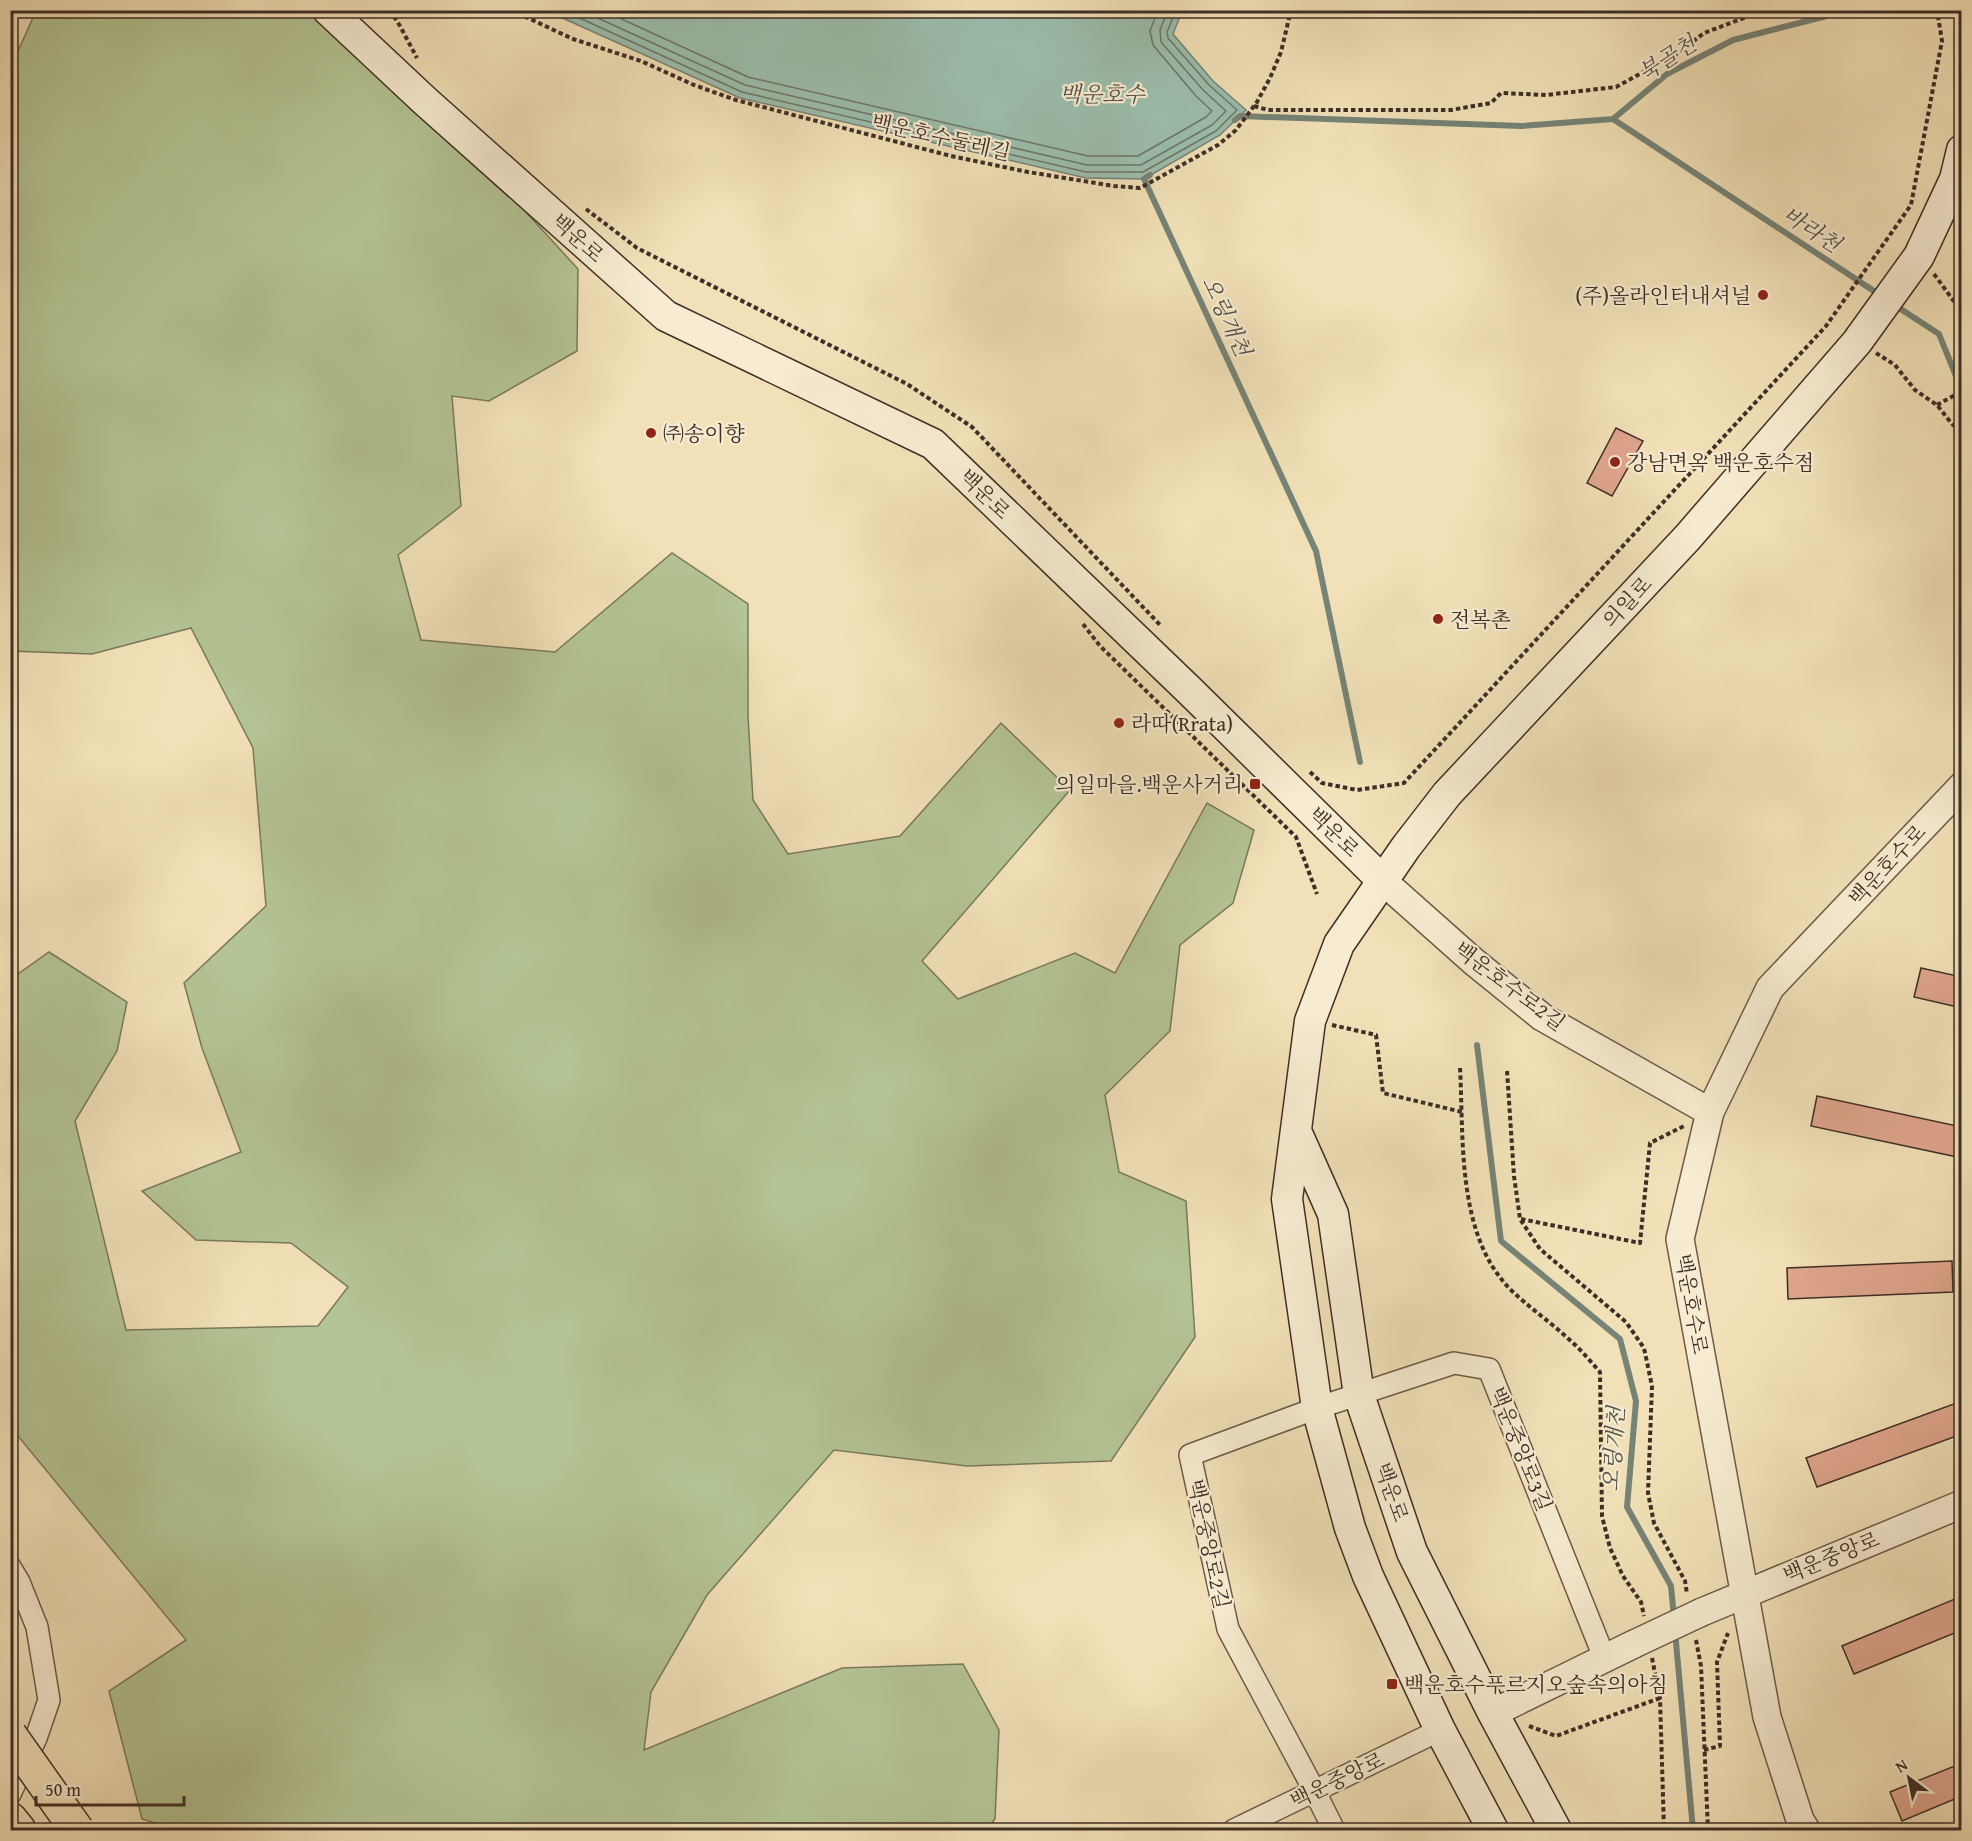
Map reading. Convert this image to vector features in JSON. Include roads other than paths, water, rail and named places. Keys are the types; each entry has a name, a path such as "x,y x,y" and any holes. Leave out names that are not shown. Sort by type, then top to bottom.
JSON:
{"highway":[{"path":"10,1735 77,1830"},
{"path":"10,1819 19,1830"}],"main road":[{"name":"백운로","path":"328,10 424,100 666,316 933,444 1190,690 1383,881"},
{"name":"의일로","path":"1383,881 1406,847 1448,794 1688,537 1864,333 1914,264 1955,179 1962,150"},
{"path":"1383,881 1339,944 1310,1021 1287,1199 1317,1408 1350,1528 1368,1576 1440,1730 1493,1830"},
{"name":"백운로","path":"1296,1131 1334,1214 1359,1395 1412,1552 1493,1713 1556,1830"},
{"path":"1350,1528 1353,1496 1361,1488 1373,1489 1396,1506"}],"street":[{"name":"백운호수로","path":"1806,1830 1800,1820 1767,1717 1680,1239 1710,1112 1770,988 1962,786"},
{"name":"백운호수로2길","path":"1383,881 1473,961 1542,1017 1710,1112"},
{"name":"백운중앙로3길","path":"1359,1395 1454,1362 1489,1369 1604,1657"},
{"name":"백운중앙로2길","path":"1314,1790 1228,1629 1190,1455 1317,1408 1359,1395"},
{"name":"백운중앙로","path":"1604,1657 1644,1641 1744,1593 1962,1504"},
{"path":"10,1567 19,1582 37,1628 49,1700 36,1738 10,1794"},
{"path":"1493,1713 1604,1657"},
{"name":"백운중앙로","path":"1234,1830 1440,1730"},
{"path":"1314,1790 1334,1830"}],"water":[{"name":"백운호수","path":"547,11 1182,11 1173,34 1213,81 1246,110 1220,135 1144,179 1086,178 740,98"}],"waterway":[{"name":"북골천","path":"1613,119 1667,74 1733,40 1850,10"},
{"path":"1235,120 1240,116 1522,126 1613,119"},
{"name":"바라천","path":"1613,119 1880,295"},
{"name":"오링개천","path":"1150,175 1144,179 1316,551 1360,762"},
{"name":"바라천","path":"1893,304 1939,334 1962,391"},
{"name":"오링개천","path":"1477,1045 1501,1241 1620,1339 1636,1401 1627,1507 1671,1586 1674,1618"},
{"name":"오링개천","path":"1675,1631 1693,1830"}],"place":[{"name":"(주)올라인터내셔널","path":"1763,295"},
{"name":"㈜송이향","path":"651,433"},
{"name":"강남면옥 백운호수점","path":"1615,462"},
{"name":"전복촌","path":"1438,619"},
{"name":"라따(Rrata)","path":"1119,723"},
{"name":"의일마을.백운사거리","path":"1255,784"},
{"name":"백운호수푸르지오숲속의아침","path":"1392,1684"}]}
